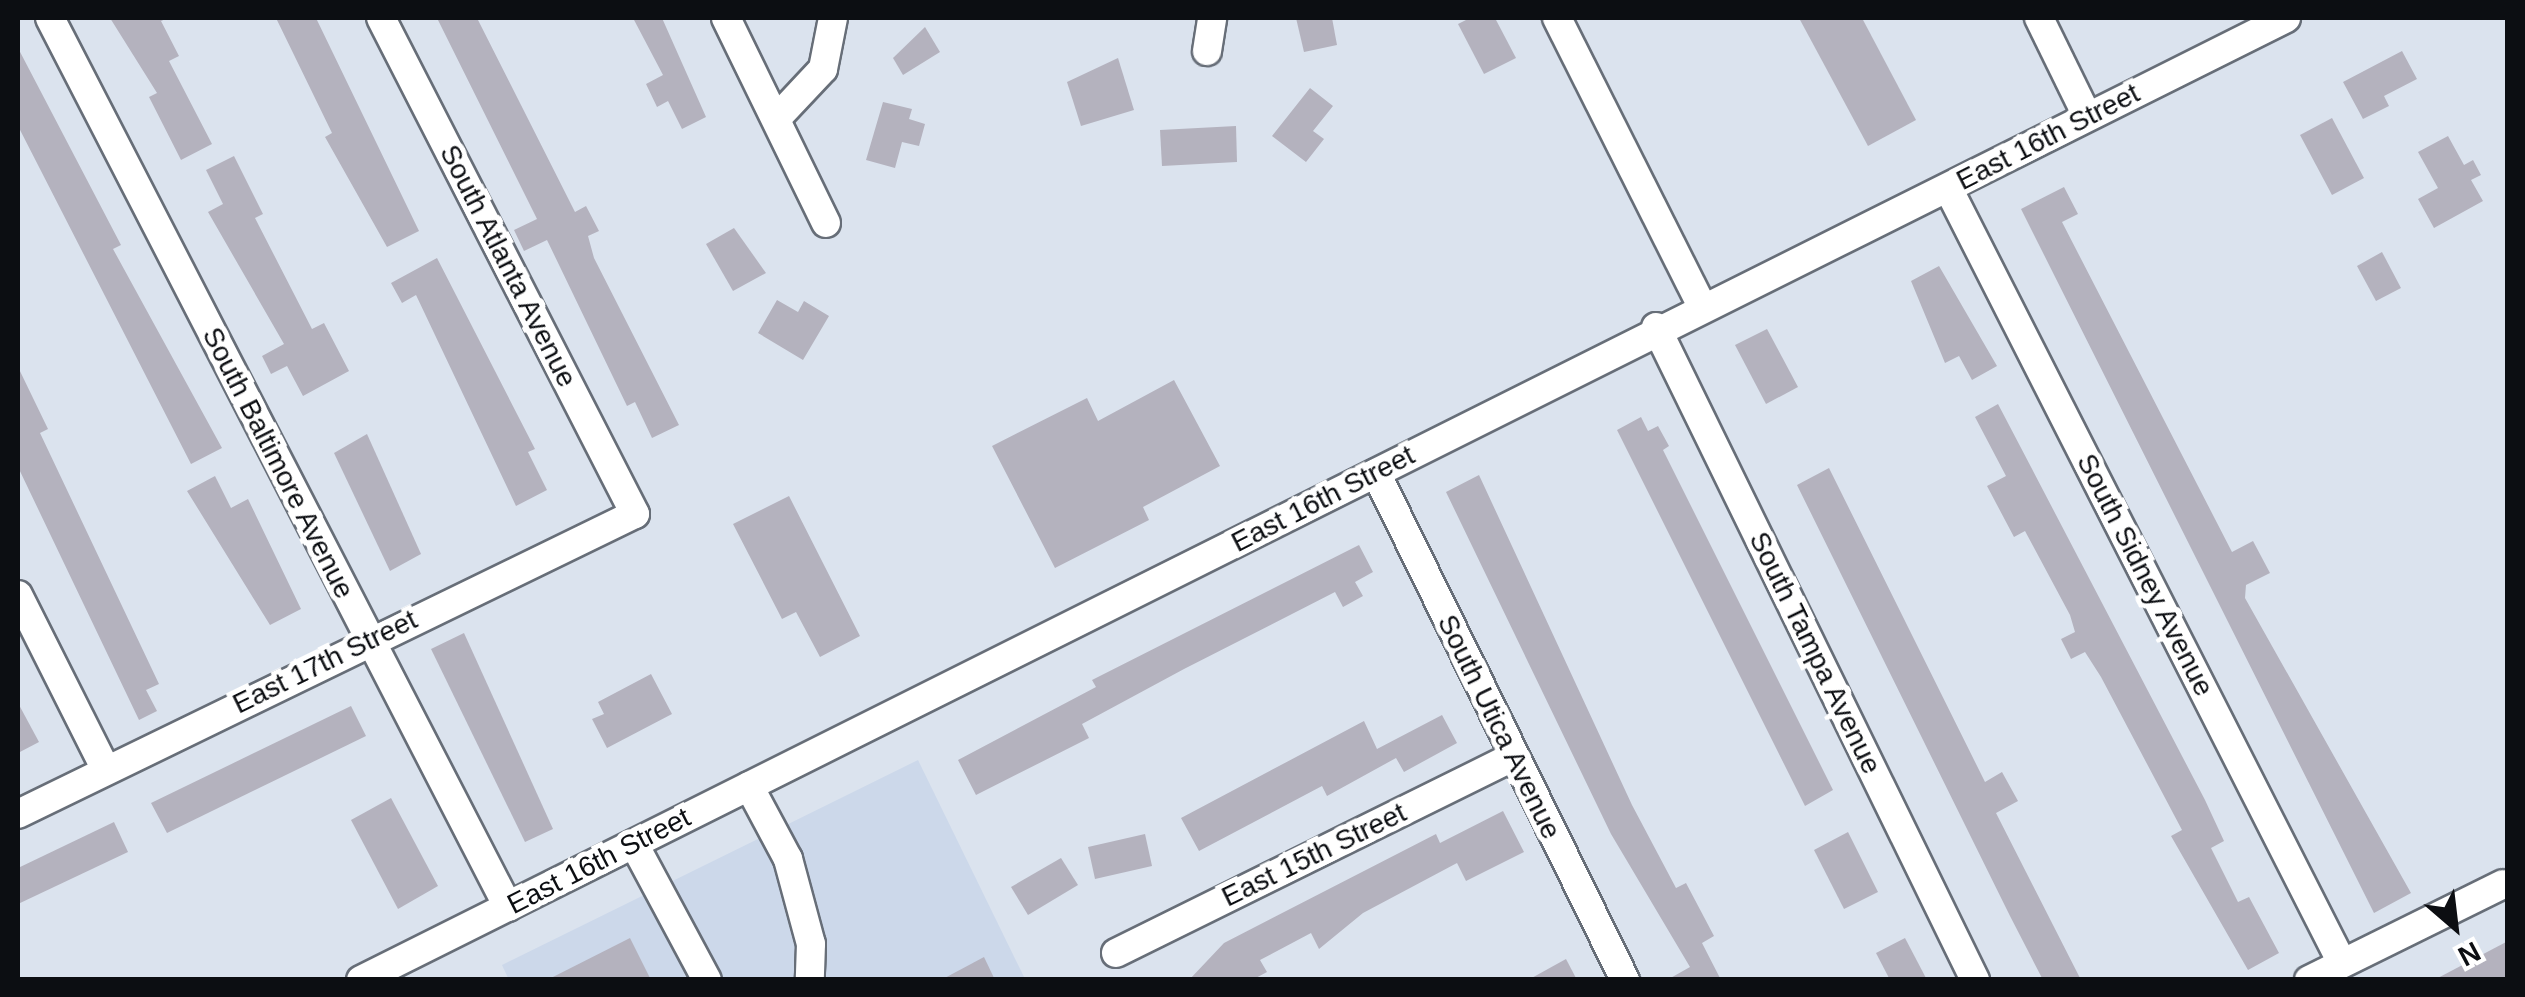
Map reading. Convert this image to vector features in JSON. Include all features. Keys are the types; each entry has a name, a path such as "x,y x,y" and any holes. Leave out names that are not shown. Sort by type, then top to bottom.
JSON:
{"street":[{"name":"South Baltimore Avenue","path":"50,18 508,907"},
{"name":"South Atlanta Avenue","path":"381,18 636,514"},
{"path":"726,18 826,222"},
{"path":"778,118 823,69 833,18"},
{"path":"1208,51 1212,18"},
{"path":"1557,18 1701,304"},
{"path":"2039,18 2087,116"},
{"name":"East 16th Street","path":"368,978 1376,473 1656,326 1948,188 2286,18"},
{"name":"South Sidney Avenue","path":"1948,188 2342,963"},
{"name":"South Tampa Avenue","path":"1656,326 1975,980"},
{"name":"South Utica Avenue","path":"1376,473 1625,980"},
{"name":"East 17th Street","path":"18,814 369,640 636,514"},
{"path":"18,594 106,768"},
{"name":"East 15th Street","path":"1116,953 1512,756"},
{"path":"749,786 788,859 811,944 810,980"},
{"path":"634,844 707,980"},
{"path":"2309,980 2503,884"}],"shaded area":[{"path":"918,760 1025,979 509,980 502,965"}],"building":[{"path":"110,18 168,18 161,21 179,56 169,61 212,144 181,160 149,97 157,93"},
{"path":"276,18 316,18 419,231 387,247 325,137 332,133"},
{"path":"437,18 477,18 575,212 586,206 599,231 588,236 594,258 679,425 652,438 635,402 627,406 547,240 524,251 514,230 537,219"},
{"path":"633,18 662,18 706,117 682,129 668,101 657,107 646,84 663,75"},
{"path":"1296,18 1332,18 1337,45 1304,52"},
{"path":"1470,18 1495,18 1516,58 1484,74 1458,24"},
{"path":"1799,18 1862,18 1916,120 1868,146"},
{"path":"925,27 940,52 903,75 893,58"},
{"path":"18,48 121,245 113,249 222,448 191,464 18,126"},
{"path":"2402,51 2417,79 2384,96 2389,106 2363,119 2343,82"},
{"path":"1118,58 1134,110 1081,126 1067,82"},
{"path":"1310,88 1333,106 1313,131 1324,139 1306,162 1272,136"},
{"path":"883,102 912,109 909,119 925,124 919,146 902,142 895,168 866,160"},
{"path":"2332,118 2364,178 2332,195 2300,135"},
{"path":"1236,126 1237,162 1162,166 1160,130"},
{"path":"2448,136 2464,165 2473,160 2481,175 2471,180 2483,201 2434,228 2418,199 2438,188 2418,152"},
{"path":"234,156 263,214 255,218 312,329 324,323 349,371 303,396 287,366 271,374 262,356 284,344 208,212 223,204 206,170"},
{"path":"2064,187 2078,214 2062,222 2232,552 2253,541 2270,573 2246,585 2245,598 2411,893 2374,913 2021,209"},
{"path":"734,228 766,273 733,291 706,244"},
{"path":"2382,252 2401,288 2376,301 2357,266"},
{"path":"437,258 535,449 528,452 547,490 516,506 416,295 402,303 391,283"},
{"path":"1939,266 1997,366 1972,380 1959,356 1945,363 1911,281"},
{"path":"777,300 798,312 804,301 829,316 803,360 758,333"},
{"path":"1767,329 1798,387 1766,404 1735,345"},
{"path":"18,367 48,429 40,433 159,684 146,690 157,711 139,720 18,467"},
{"path":"1174,380 1220,466 1143,507 1149,520 1055,568 992,446 1087,398 1098,421"},
{"path":"1998,404 2205,800 2224,841 2211,848 2238,902 2249,897 2279,953 2248,970 2171,836 2182,830 2101,677 2085,652 2071,659 2061,639 2075,632 2070,615 2025,531 2014,537 1987,486 2006,476 1975,417"},
{"path":"1641,417 1648,431 1658,426 1669,446 1663,450 1833,790 1805,806 1617,430"},
{"path":"367,434 421,554 390,571 334,453"},
{"path":"1829,468 1985,782 2002,772 2018,801 1996,813 2081,980 2043,980 1797,485"},
{"path":"1479,475 1632,805 1676,888 1686,883 1714,936 1702,943 1721,980 1667,980 1690,967 1611,834 1446,492"},
{"path":"215,476 231,508 248,499 301,609 270,625 187,491"},
{"path":"789,496 860,636 820,657 796,612 782,619 733,524"},
{"path":"1359,545 1373,572 1355,582 1363,596 1343,607 1335,592 1184,669 1082,724 1089,738 976,795 958,760 1096,687 1092,680"},
{"path":"464,633 553,829 525,842 431,649"},
{"path":"651,674 672,714 607,748 592,719 604,714 598,702"},
{"path":"18,703 39,742 18,753"},
{"path":"351,706 366,736 167,833 151,803"},
{"path":"1442,715 1457,743 1404,772 1396,758 1327,796 1322,786 1199,851 1181,818 1364,721 1377,749"},
{"path":"391,798 438,886 398,909 351,820"},
{"path":"1503,811 1524,852 1466,881 1457,863 1363,913 1319,949 1311,933 1260,960 1267,972 1252,980 1189,980 1224,943 1436,834 1440,843"},
{"path":"114,822 128,852 18,904 18,868"},
{"path":"1848,832 1878,892 1844,909 1814,850"},
{"path":"1145,834 1152,866 1095,879 1088,847"},
{"path":"1061,858 1078,885 1028,915 1011,887"},
{"path":"630,938 651,980 547,980"},
{"path":"1905,938 1927,980 1890,980 1876,953"},
{"path":"2508,941 2508,980 2434,980"},
{"path":"984,957 995,980 941,980"},
{"path":"1566,959 1577,980 1528,980"}]}
